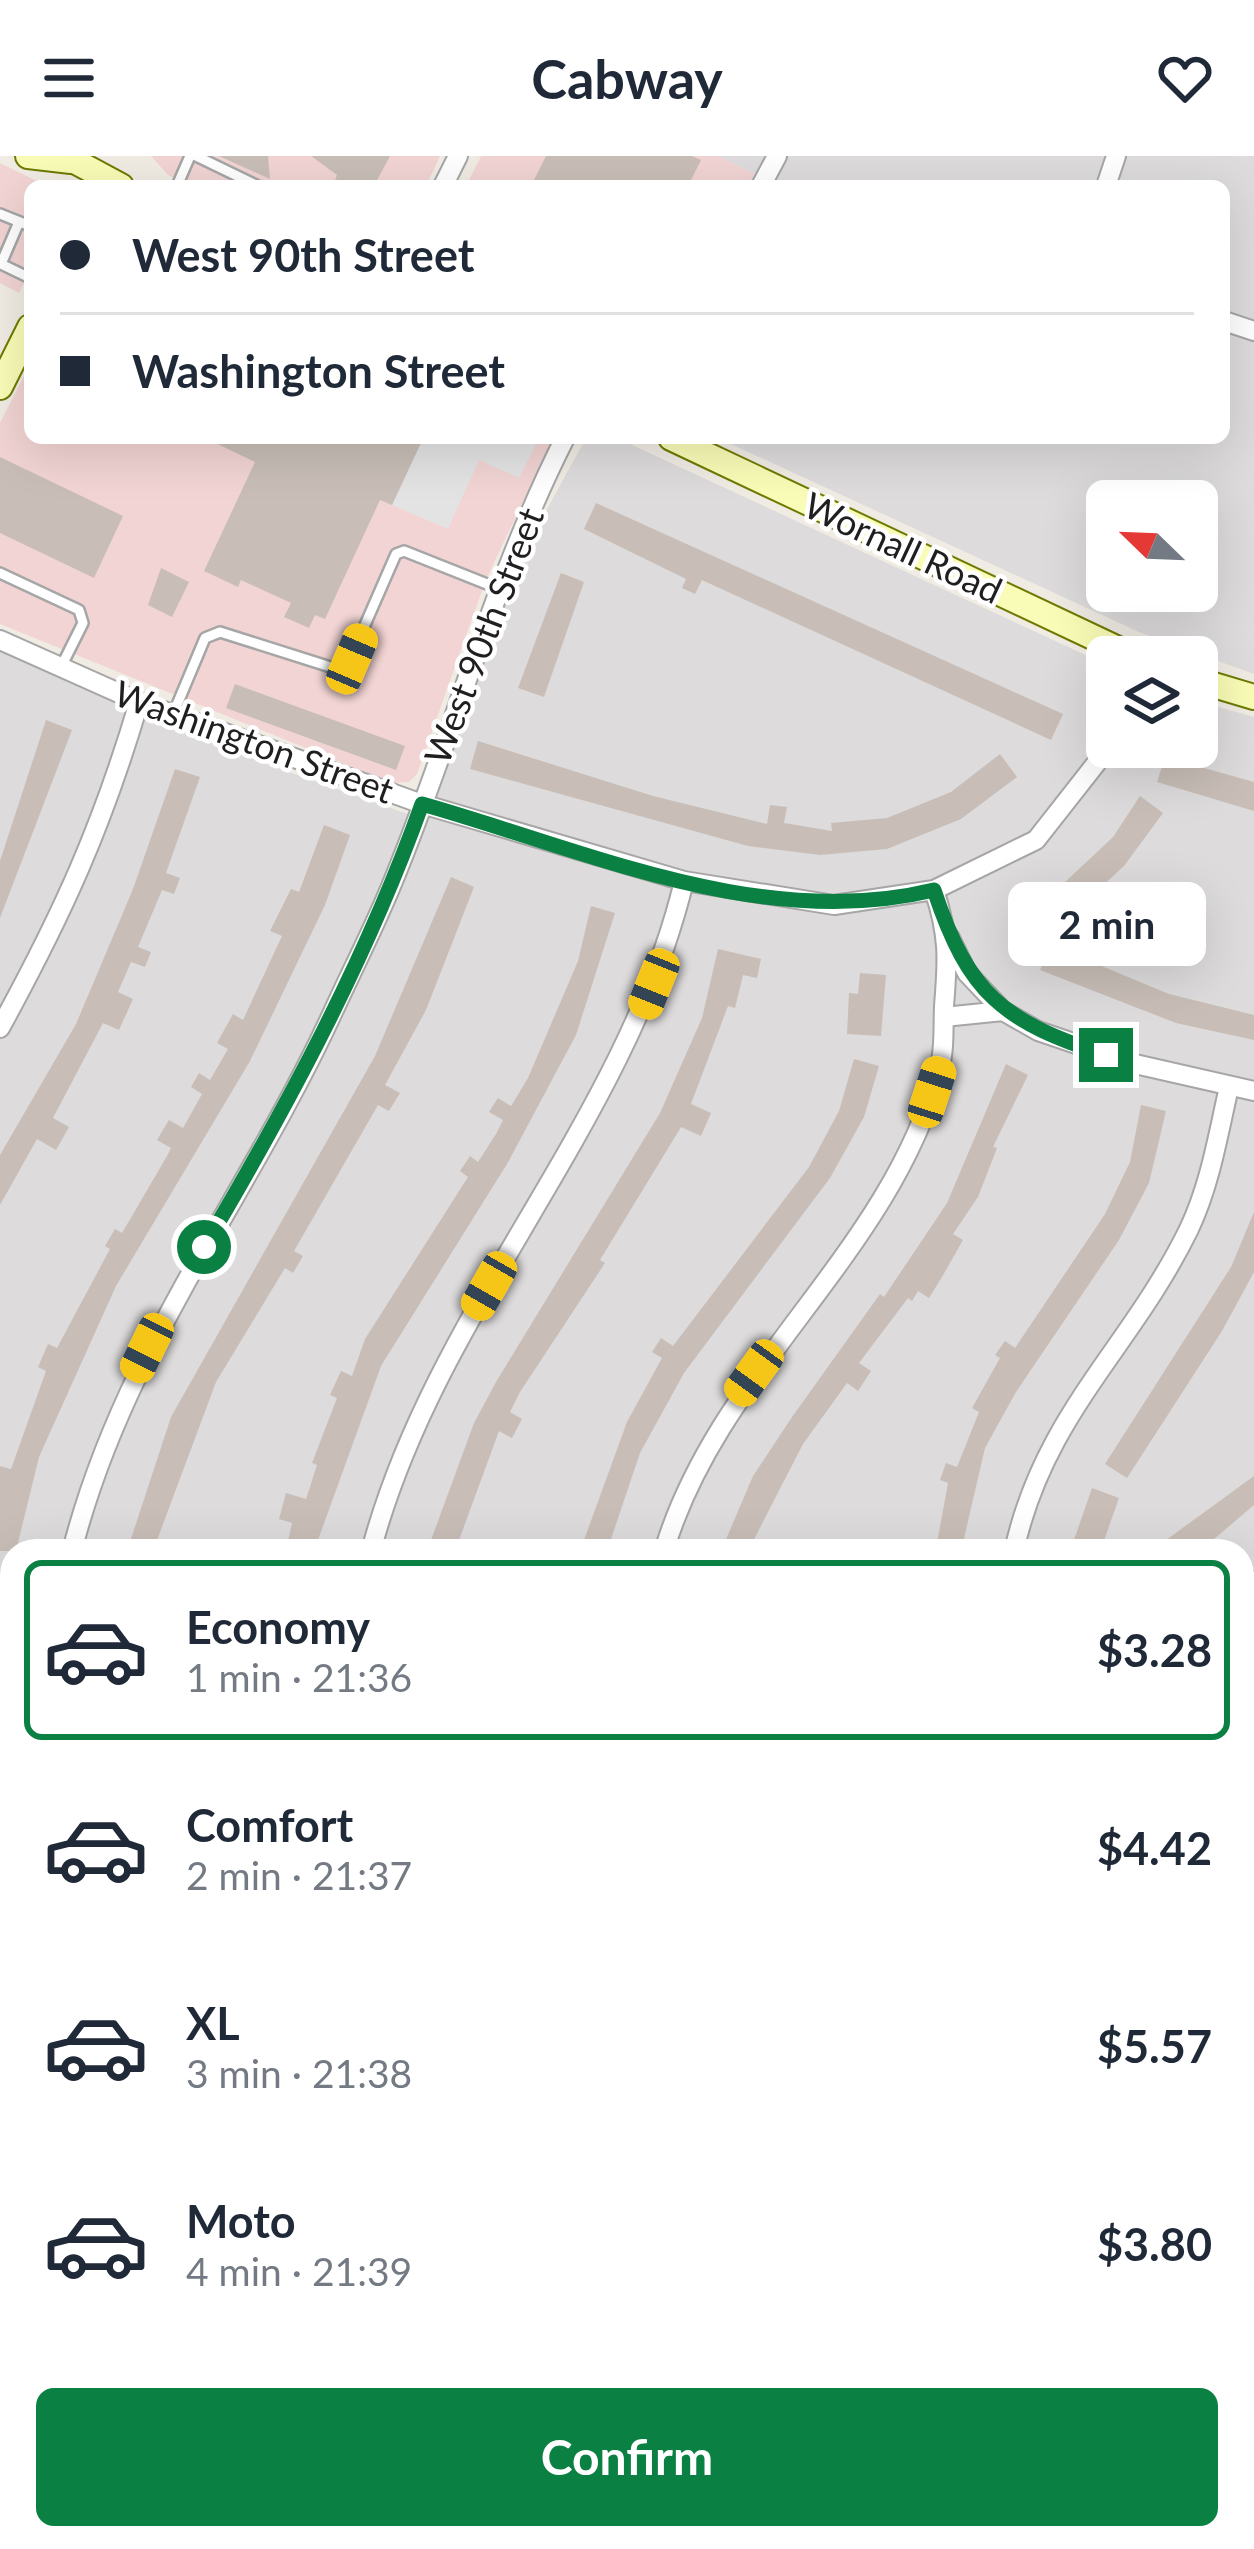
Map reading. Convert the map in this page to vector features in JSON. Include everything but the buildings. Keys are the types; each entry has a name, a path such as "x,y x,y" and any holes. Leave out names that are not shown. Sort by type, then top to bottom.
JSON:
{"main road":[{"path":"28,156 68,159 110,176"},
{"path":"0,387 24,339"},
{"name":"Wornall Road","path":"683,444 1090,636"},
{"path":"1218,686 1254,697"}],"street":[{"name":"West 90th Street","path":"76,1539 119,1406 161,1319 314,1054 394,880 497,588 562,444"},
{"name":"Washington Street","path":"0,640 140,702 422,804 684,881 834,905 934,890 1036,840 1093,768"},
{"path":"0,1028 67,907 107,812 140,702"},
{"path":"375,1539 398,1467 446,1363 640,1020 668,949 684,881"},
{"path":"934,890 967,973 1003,1011 1078,1046 1254,1091"},
{"path":"668,1539 686,1487 731,1405 905,1160 941,1065 949,936"},
{"path":"944,1016 1003,1011"},
{"path":"1017,1539 1060,1425 1155,1290 1189,1228 1206,1187 1229,1088"}],"lane":[{"path":"193,156 245,180"},
{"path":"24,226 1,264 24,275"},
{"path":"174,715 205,638 220,632 340,670 346,667 396,554 404,550 497,588"},
{"path":"0,573 79,610 82,623 62,668"}],"shaded area":[{"path":"151,156 440,156 429,180 178,180"},
{"path":"481,156 718,156 755,174 752,180 469,180"},
{"path":"718,156 1254,156 1254,674 1218,661 1218,636 1150,636 1096,612 1218,612 1218,480 1086,480 1086,608 731,444 1230,444 1230,180 767,180"},
{"path":"0,163 35,180 24,180 24,283 19,293 0,283"},
{"path":"24,376 24,444 550,444 485,582 417,774 409,782 392,783 0,624 0,423"},
{"path":"421,444 536,444 519,478 479,460 448,529 392,505"},
{"path":"583,444 630,444 1086,655 1086,768 1218,768 1218,707 1254,717 1254,1539 0,1539 0,651 269,765 425,820 491,635 535,531"}],"route":[{"path":"204,1247 314,1054 394,880 422,804 684,881 754,896 834,905 934,890 949,936 981,990 1003,1011 1038,1031 1106,1055"}]}
